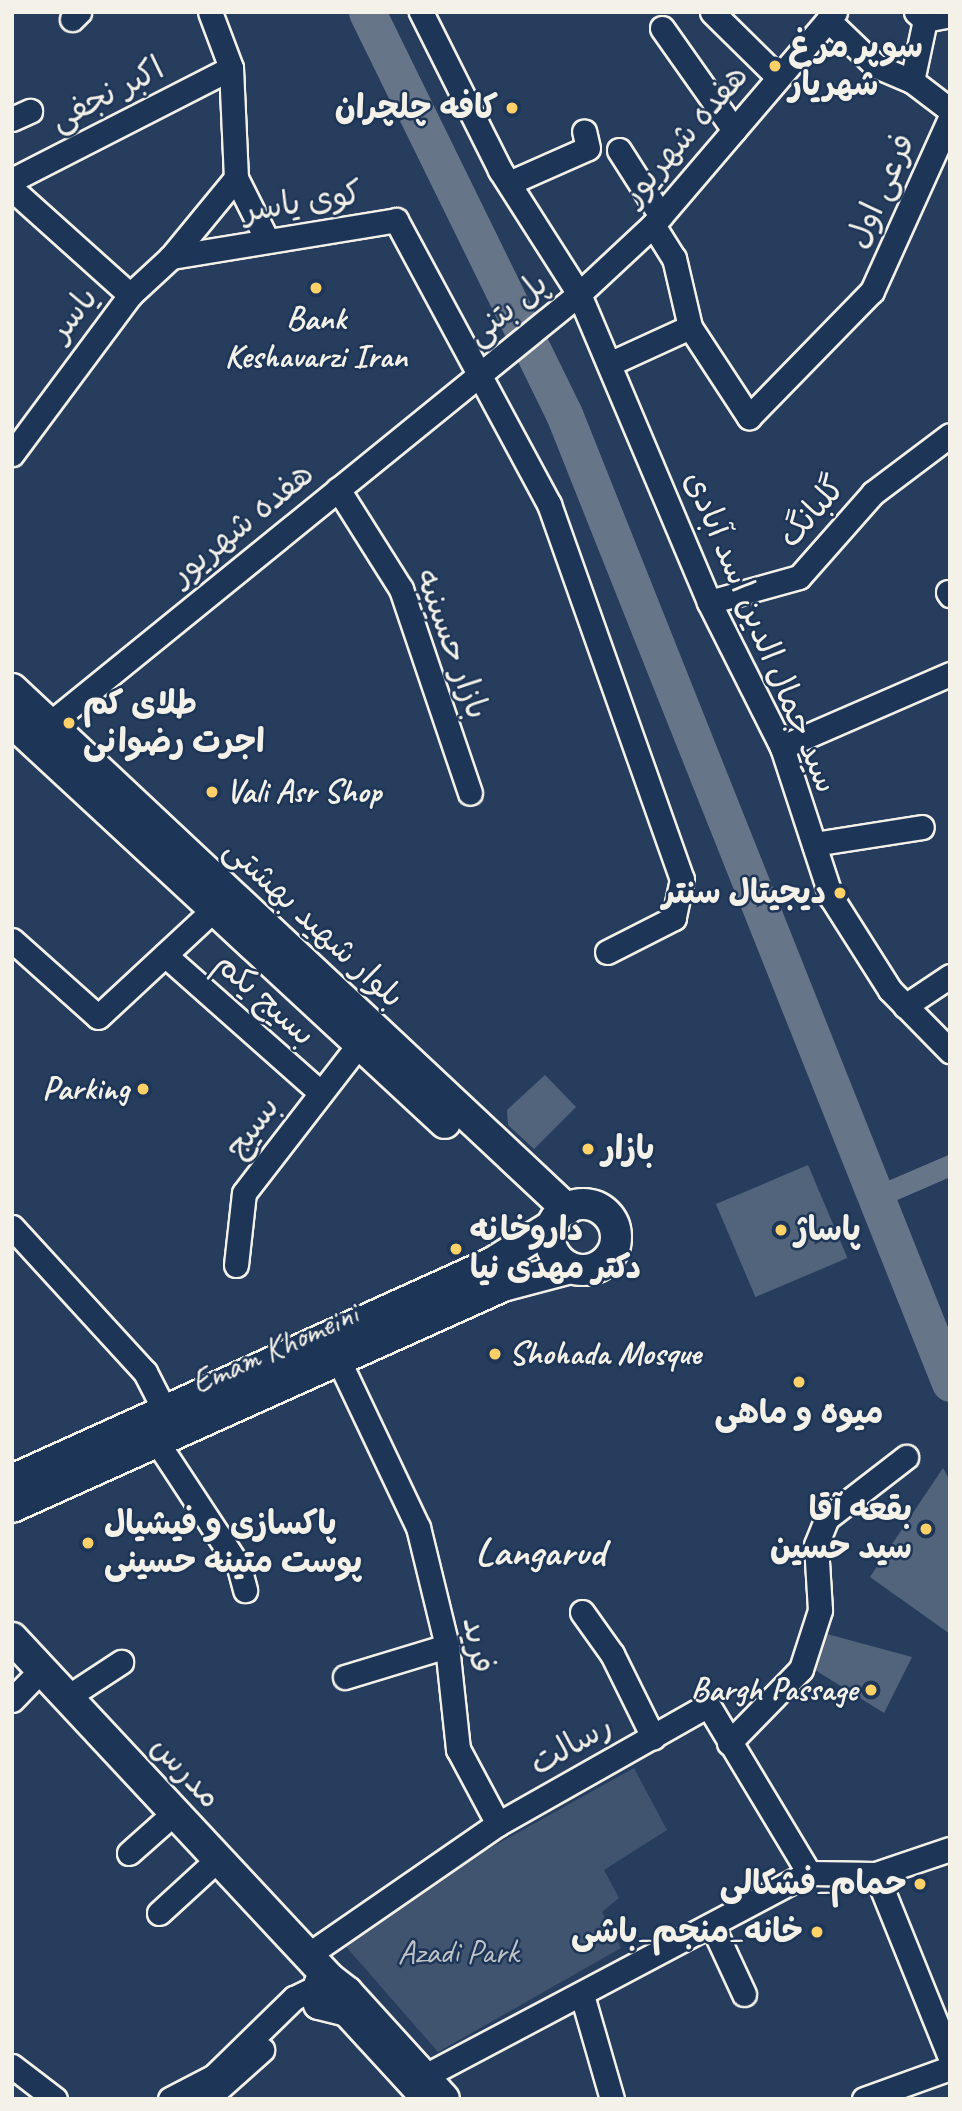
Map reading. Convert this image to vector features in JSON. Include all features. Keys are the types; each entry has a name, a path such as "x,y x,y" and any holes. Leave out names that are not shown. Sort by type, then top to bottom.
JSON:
{"main road":[{"name":"بلوار شهید بهشتی","path":"12,689 558,1219"},
{"name":"بلوار شهید بهشتی","path":"12,722 359,1044 558,1219"},
{"path":"12,1480 492,1263 558,1219 596,1207 611,1220 616,1239 601,1265 571,1268 553,1251 558,1219"},
{"name":"Emam Khomeini","path":"12,1507 503,1286 571,1268"},
{"name":"مدرس","path":"12,1638 308,1955 322,1990 427,2093"}],"street":[{"path":"210,12 231,68 236,178 267,240"},
{"name":"سید جمال الدین اسد آبادی","path":"421,12 509,183 579,294 709,602 782,747 831,897 905,1006 950,1051"},
{"path":"712,12 778,78"},
{"path":"912,81 920,16 950,15"},
{"path":"831,16 876,66 912,81 950,110"},
{"name":"هفده شهریور","path":"579,294 657,220 831,16"},
{"path":"662,27 734,130"},
{"name":"اکبر نجفی","path":"12,180 231,68"},
{"name":"فرعی اول","path":"690,327 749,417 872,290 950,118"},
{"path":"509,183 588,148 584,131"},
{"path":"609,364 690,327 674,258 620,150"},
{"name":"یاسر","path":"12,454 130,295 171,257 236,178"},
{"path":"12,189 130,295"},
{"name":"کوی یاسر","path":"171,257 396,220 477,375"},
{"name":"پل بتنی","path":"477,375 579,294"},
{"path":"477,375 549,504 682,879 674,918 607,952"},
{"name":"هفده شهریور","path":"48,725 477,375"},
{"name":"گلبانگ","path":"709,602 799,577 873,493 950,435"},
{"name":"بازار حسینیه","path":"338,489 401,589 470,793"},
{"path":"782,747 950,674"},
{"path":"48,725 48,756"},
{"path":"814,844 922,827"},
{"path":"12,940 98,1017 213,910"},
{"name":"بسیج یکم","path":"165,955 321,1093"},
{"path":"905,1006 950,976"},
{"name":"بسیج","path":"236,1265 244,1193 359,1044"},
{"path":"12,1227 116,1347 145,1371 164,1410"},
{"name":"فرید","path":"339,1361 418,1527 447,1646 458,1749 498,1824"},
{"path":"157,1442 239,1567 245,1590"},
{"path":"729,1743 802,1669 820,1610 816,1545 827,1518 906,1457"},
{"path":"582,1612 612,1654 653,1737"},
{"path":"345,1677 447,1646"},
{"path":"66,1698 121,1662"},
{"path":"12,1700 40,1671"},
{"name":"رسالت","path":"308,1955 498,1824 708,1705 809,1873"},
{"path":"129,1853 174,1813"},
{"path":"427,2093 582,1995 809,1873 876,1874 950,1849"},
{"path":"159,1913 218,1859"},
{"path":"876,1874 950,2057"},
{"path":"712,1925 744,1994"},
{"path":"170,2099 214,2076 295,1998 322,1990"},
{"path":"207,2099 322,1990"},
{"path":"582,1995 612,2099"},
{"path":"12,2066 55,2099"},
{"path":"864,2099 950,2068"}],"green space":[{"name":"Azadi Park","path":"634,1768 667,1830 604,1870 619,1898 602,1912 621,1948 438,2052 335,1934"}],"building":[{"path":"545,1075 576,1107 534,1149 508,1125 507,1110"},
{"name":"پاساژ","path":"808,1165 847,1258 755,1297 716,1204"},
{"name":"بقعه آقا سید حسین","path":"943,1468 950,1481 950,1634 870,1577"},
{"name":"Bargh Passage","path":"827,1634 912,1657 884,1713 815,1670"}],"waterway":[{"path":"367,12 564,414 950,1383"},
{"path":"876,1197 950,1165"}],"place":[{"name":"سوپر مرغ شهریار","path":"775,66"},
{"name":"کافه چلچران","path":"512,108"},
{"name":"Bank Keshavarzi Iran","path":"316,288"},
{"name":"طلای کم اجرت رضوانی","path":"69,723"},
{"name":"Vali Asr Shop","path":"212,792"},
{"name":"دیجیتال سنتر","path":"840,893"},
{"name":"Parking","path":"143,1089"},
{"name":"بازار","path":"588,1149"},
{"name":"پاساژ","path":"781,1230"},
{"name":"داروخانه دکتر مهدی نیا","path":"456,1249"},
{"name":"Shohada Mosque","path":"495,1354"},
{"name":"میوه و ماهی","path":"799,1382"},
{"name":"بقعه آقا سید حسین","path":"926,1529"},
{"name":"پاکسازی و فیشیال پوست متینه حسینی","path":"88,1543"},
{"name":"Bargh Passage","path":"871,1690"},
{"name":"حمام_فشکالی","path":"920,1884"},
{"name":"خانه_منجم_باشی","path":"817,1932"}],"district":[{"name":"Langarud","path":"540,1552"}]}
